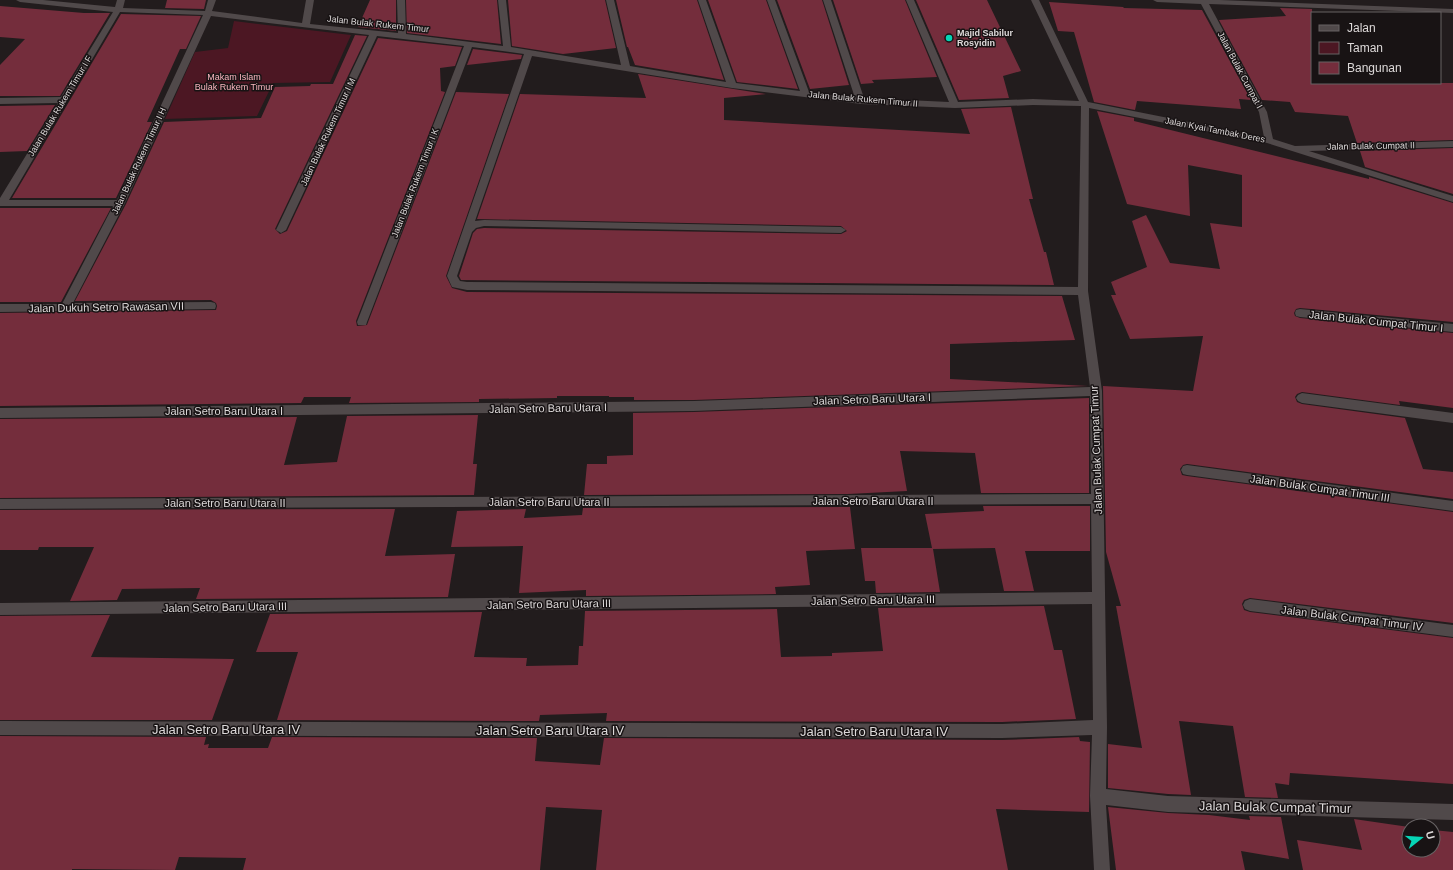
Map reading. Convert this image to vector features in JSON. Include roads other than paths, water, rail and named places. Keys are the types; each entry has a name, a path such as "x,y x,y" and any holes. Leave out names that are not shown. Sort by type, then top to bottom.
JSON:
{"street":[{"name":"Jalan Bulak Rukem Timur","path":"20,0 118,10 208,12 306,26 529,52 732,86"},
{"name":"Jalan Bulak Rukem Timur I F","path":"1,203 118,10 121,0"},
{"name":"Jalan Bulak Rukem Timur I H","path":"65,308 120,203 208,12 212,0"},
{"path":"306,26 310,0"},
{"path":"401,0 402,36"},
{"path":"502,0 507,49"},
{"path":"610,0 626,68"},
{"path":"702,0 732,86"},
{"path":"771,0 806,95"},
{"path":"827,0 862,101"},
{"path":"910,0 955,104"},
{"path":"1035,0 1085,104"},
{"path":"1157,0 1302,3 1376,11 1453,11"},
{"path":"1367,0 1376,11"},
{"name":"Jalan Bulak Cumpat I","path":"1203,1 1263,112 1269,141"},
{"name":"Jalan Bulak Rukem Timur I M","path":"281,230 374,33"},
{"name":"Jalan Bulak Rukem Timur I K","path":"362,322 469,45"},
{"path":"529,52 452,276 456,284 467,286 1084,291"},
{"name":"Jalan Bulak Rukem Timur II","path":"732,86 862,101 906,104 1034,102 1085,104"},
{"path":"0,101 64,100"},
{"name":"Jalan Kyai Tambak Deres","path":"1085,104 1269,141 1453,199"},
{"name":"Jalan Bulak Cumpat Timur","path":"1085,104 1084,291 1096,391 1100,727 1098,796 1102,870"},
{"name":"Jalan Bulak Cumpat II","path":"1289,148 1453,144"},
{"path":"1,203 120,203"},
{"path":"467,230 474,225 484,223 841,230"},
{"name":"Jalan Dukuh Setro Rawasan VII","path":"0,308 211,306"},
{"name":"Jalan Bulak Cumpat Timur I","path":"1300,313 1453,328"},
{"name":"Jalan Setro Baru Utara I","path":"0,412 694,406 1096,391"},
{"path":"1302,398 1453,418"},
{"name":"Jalan Bulak Cumpat Timur III","path":"1187,470 1453,506"},
{"name":"Jalan Setro Baru Utara II","path":"0,504 1098,499"},
{"name":"Jalan Setro Baru Utara III","path":"0,609 1099,598"},
{"name":"Jalan Bulak Cumpat Timur IV","path":"1250,605 1453,631"},
{"name":"Jalan Setro Baru Utara IV","path":"0,728 1002,731 1100,727"},
{"name":"Jalan Bulak Cumpat Timur","path":"1098,796 1168,804 1453,812"}],"place":[{"name":"Majid Sabilur Rosyidin","path":"949,38"}],"park label":[{"name":"Makam Islam Bulak Rukem Timur","path":"234,82"}]}
